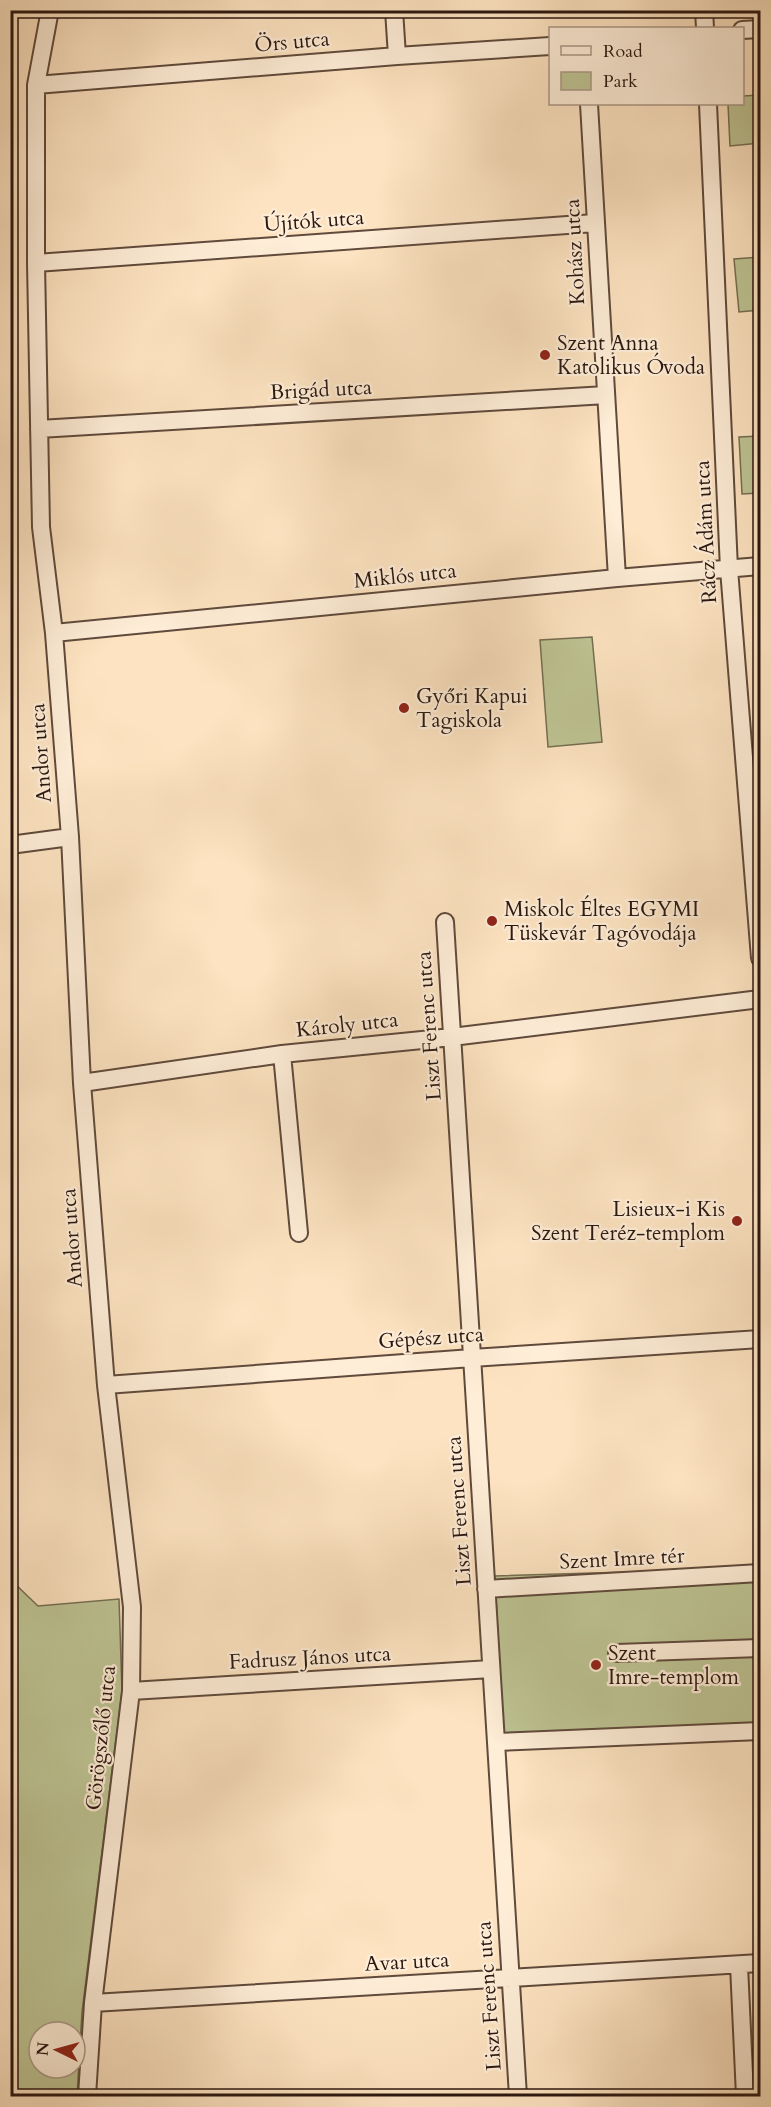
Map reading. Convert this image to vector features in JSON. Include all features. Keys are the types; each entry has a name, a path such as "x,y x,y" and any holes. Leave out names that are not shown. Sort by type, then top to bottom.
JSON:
{"street":[{"name":"Andor utca","path":"50,10 36,85 36,263 41,527 54,633 70,837 82,1083 106,1385"},
{"path":"394,10 397,56"},
{"path":"704,10 705,27"},
{"path":"744,30 760,29"},
{"name":"Örs utca","path":"36,85 549,46"},
{"name":"Kohász utca","path":"589,105 616,578"},
{"name":"Rácz Ádám utca","path":"708,105 729,569 754,782 760,958"},
{"name":"Újítók utca","path":"36,263 596,223"},
{"name":"Brigád utca","path":"39,429 606,395"},
{"name":"Miklós utca","path":"54,633 760,566"},
{"path":"10,844 70,837"},
{"name":"Liszt Ferenc utca","path":"445,922 518,2097"},
{"name":"Károly utca","path":"82,1083 282,1054 452,1037 760,999"},
{"path":"282,1054 299,1233"},
{"name":"Gépész utca","path":"106,1385 472,1358 760,1340"},
{"name":"Görögszőlő utca","path":"87,2097 93,2003 131,1691 132,1607 106,1385"},
{"name":"Szent Imre tér","path":"486,1589 760,1573"},
{"path":"617,1653 760,1648"},
{"name":"Fadrusz János utca","path":"131,1691 491,1670"},
{"path":"496,1742 760,1731"},
{"name":"Avar utca","path":"93,2003 760,1963"},
{"path":"739,1965 745,2097"}],"green space":[{"path":"760,95 760,143 730,146 728,105 744,105 744,96"},
{"path":"760,257 760,310 739,312 734,259"},
{"path":"760,436 760,493 742,494 739,437"},
{"path":"592,637 602,742 548,747 540,640"},
{"path":"760,1568 760,1730 503,1735 495,1576"},
{"path":"11,1580 38,1606 119,1599 122,1691 82,2020 27,2020 27,2080 78,2080 77,2096 11,2096"}],"place":[{"name":"Szent Anna Katolikus Óvoda","path":"545,355"},
{"name":"Győri Kapui Tagiskola","path":"404,708"},
{"name":"Miskolc Éltes EGYMI Tüskevár Tagóvodája","path":"492,921"},
{"name":"Lisieux-i Kis Szent Teréz-templom","path":"737,1221"},
{"name":"Szent Imre-templom","path":"596,1665"}]}
